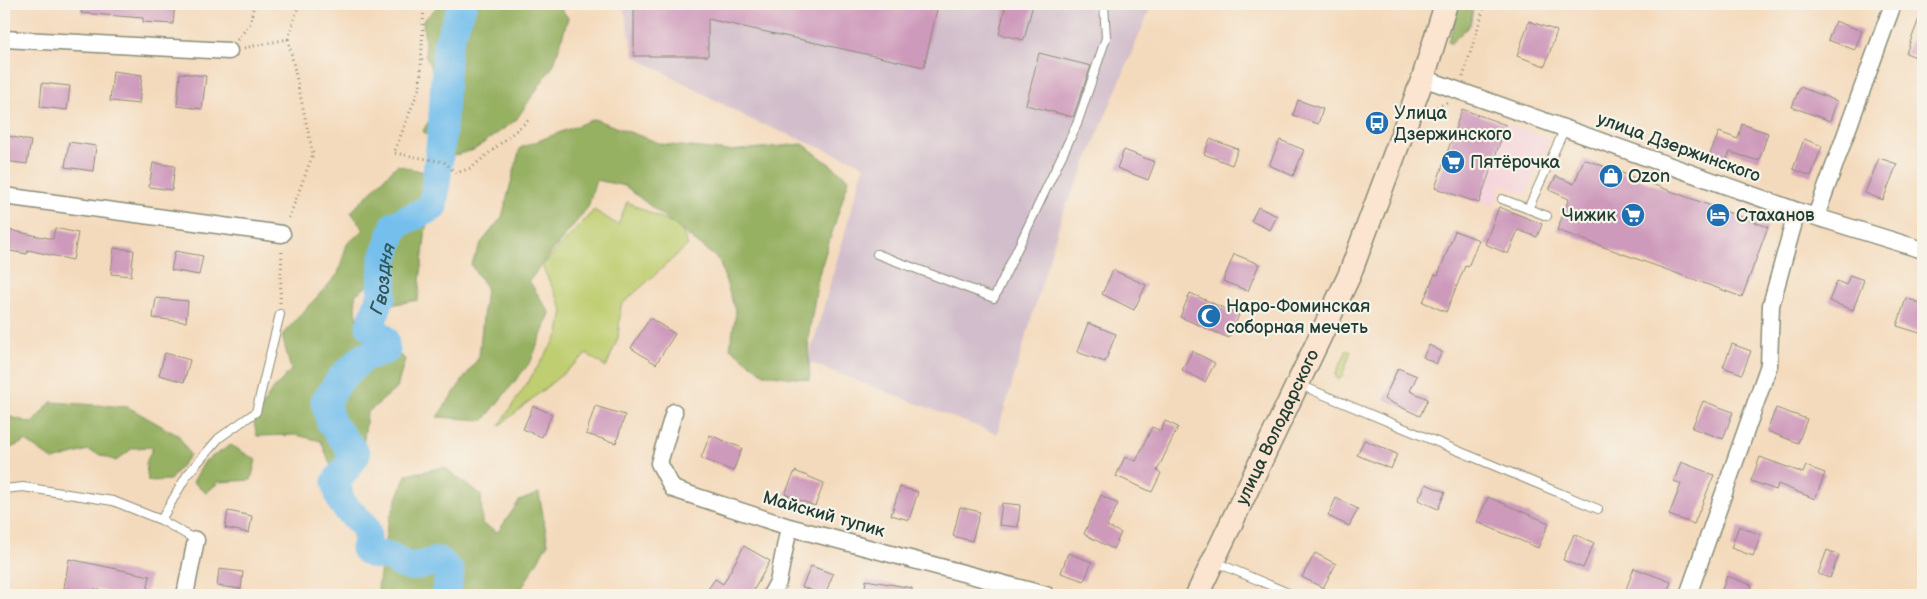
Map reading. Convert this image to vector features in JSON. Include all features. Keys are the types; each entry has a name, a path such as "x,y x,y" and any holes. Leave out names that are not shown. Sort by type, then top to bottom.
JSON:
{"main road":[{"name":"улица Володарского","path":"1198,595 1349,276 1423,78 1446,4"}],"street":[{"path":"1816,216 1893,4"},
{"path":"4,39 229,51"},
{"name":"улица Дзержинского","path":"1423,78 1455,97 1565,128 1796,211 1923,250"},
{"path":"4,196 282,234"},
{"path":"1688,595 1769,365 1771,304 1796,211"},
{"name":"Майский тупик","path":"674,412 659,463 673,489 789,527 1046,595"},
{"path":"771,595 778,582 789,527"},
{"path":"186,595 196,540"}],"lane":[{"path":"877,254 994,298 1077,124 1106,38 1104,4"},
{"path":"1528,208 1565,128"},
{"path":"1502,199 1547,216"},
{"path":"161,520 187,475 218,438 256,412 280,314"},
{"path":"1299,384 1598,509"},
{"path":"4,489 23,487 113,501 161,520 196,540"},
{"path":"1214,562 1293,595"}],"path":[{"path":"229,51 250,24 254,4"},
{"path":"280,314 282,234 313,154 288,38 299,4"},
{"path":"424,4 420,86 394,154 444,162 456,173 471,168 531,118"},
{"path":"1424,112 1455,97 1484,4"},
{"path":"229,51 288,38"}],"shaded area":[{"path":"623,4 1152,4 1081,175 1063,212 997,434 808,362 864,165 752,120 634,56"},
{"path":"1462,109 1550,138 1526,195 1502,184 1494,206 1435,188"}],"green space":[{"path":"440,4 558,4 568,18 554,64 516,120 474,150 448,157 423,131 434,112 439,87 426,56 423,21"},
{"path":"1460,4 1474,4 1470,25 1450,44 1448,41"},
{"path":"594,119 662,144 729,151 803,144 849,179 819,274 808,339 810,380 764,374 730,348 736,313 719,260 625,186 596,180 588,207 529,281 550,313 531,361 484,420 437,417 479,357 486,287 471,265 481,243 502,217 520,148"},
{"path":"397,165 432,174 418,300 385,306 371,283 355,295 358,327 405,359 397,388 367,413 361,465 349,475 331,466 321,441 296,435 257,436 254,422 270,393 291,370 282,335 338,274 347,244 364,230 351,212"},
{"path":"627,202 680,227 688,245 621,305 618,338 606,367 587,354 499,426 559,334 563,310 542,266 594,210 618,225"},
{"path":"1347,350 1351,351 1342,377 1338,380 1335,375"},
{"path":"51,402 128,407 179,436 190,455 170,480 148,481 146,463 153,447 133,448 116,461 88,450 53,460 26,441 4,451 4,415 32,423"},
{"path":"231,445 256,460 251,480 219,482 206,493 193,482 205,461"},
{"path":"444,467 481,495 482,524 498,532 519,501 539,493 548,543 518,595 380,595 378,588 387,526 406,475"}],"building":[{"path":"82,4 175,4 173,24 143,22 143,18 81,13"},
{"path":"634,4 938,4 924,67 708,19 708,56 634,56"},
{"path":"1006,4 1033,4 1024,40 999,34"},
{"path":"1923,11 1923,60 1906,53"},
{"path":"1529,21 1557,31 1545,66 1517,56"},
{"path":"1835,21 1862,31 1855,50 1828,40"},
{"path":"1039,53 1091,66 1073,117 1026,105"},
{"path":"113,71 142,75 139,104 110,101"},
{"path":"180,73 206,76 202,109 177,106"},
{"path":"42,83 70,86 67,110 40,107"},
{"path":"1800,87 1837,101 1830,121 1792,107"},
{"path":"1298,100 1323,109 1318,124 1293,115"},
{"path":"1462,109 1506,125 1479,203 1435,188"},
{"path":"1742,124 1768,133 1759,161 1730,152 1724,165 1708,159 1719,132 1738,139"},
{"path":"4,135 31,141 27,164 4,161"},
{"path":"1210,139 1238,149 1232,165 1204,154"},
{"path":"1804,139 1822,146 1811,176 1793,169"},
{"path":"1280,140 1304,150 1293,176 1269,165"},
{"path":"69,142 96,146 93,171 65,167"},
{"path":"1124,150 1155,162 1148,180 1117,168"},
{"path":"1879,158 1897,164 1883,200 1865,193"},
{"path":"1584,159 1768,227 1742,297 1557,230 1569,199 1549,190 1556,176 1574,184"},
{"path":"153,163 175,166 172,190 149,187"},
{"path":"1258,207 1277,216 1270,230 1251,221"},
{"path":"1499,207 1542,224 1537,237 1518,230 1508,254 1485,244"},
{"path":"55,228 78,233 73,260 28,250 27,254 5,250 9,230 53,239"},
{"path":"1455,231 1479,240 1468,267 1465,266 1446,312 1423,302 1435,274 1438,275"},
{"path":"114,248 134,250 131,276 111,274"},
{"path":"175,251 203,256 199,275 171,270"},
{"path":"1234,254 1259,264 1248,291 1223,281"},
{"path":"1113,270 1146,285 1134,310 1102,294"},
{"path":"1850,275 1864,280 1853,310 1829,301 1837,281 1846,285"},
{"name":"Наро-Фоминская соборная мечеть","path":"1190,293 1239,315 1229,338 1180,317"},
{"path":"156,298 188,301 186,322 153,318"},
{"path":"1906,298 1923,304 1923,334 1897,326"},
{"path":"650,318 675,334 656,364 631,348"},
{"path":"1088,323 1116,334 1105,362 1077,352"},
{"path":"1732,344 1751,351 1742,374 1723,367"},
{"path":"1429,345 1442,352 1436,364 1423,357"},
{"path":"1192,351 1215,363 1205,382 1182,370"},
{"path":"165,353 190,360 184,382 159,375"},
{"path":"1398,368 1417,376 1410,391 1428,399 1420,416 1384,399"},
{"path":"1703,401 1733,412 1723,439 1692,428"},
{"path":"533,406 552,414 542,437 523,429"},
{"path":"595,406 625,415 616,443 586,434"},
{"path":"1776,408 1807,419 1798,443 1767,431"},
{"path":"1165,421 1178,427 1157,471 1161,473 1152,492 1116,476 1125,457 1136,461 1152,427 1161,431"},
{"path":"710,435 742,448 733,471 701,458"},
{"path":"1364,440 1397,454 1391,469 1357,455"},
{"path":"1760,457 1803,473 1806,466 1825,473 1815,499 1778,484 1776,490 1751,481"},
{"path":"1681,462 1714,475 1694,524 1669,515 1681,484 1674,481"},
{"path":"795,471 824,483 815,506 785,494"},
{"path":"1426,484 1445,492 1438,509 1418,500"},
{"path":"900,487 918,492 909,520 891,515"},
{"path":"1101,495 1118,504 1107,526 1121,533 1113,549 1084,534"},
{"path":"1488,497 1549,523 1538,548 1477,522"},
{"path":"1336,498 1358,509 1349,526 1328,516"},
{"path":"1002,503 1020,505 1018,527 999,525"},
{"path":"960,507 980,512 972,541 953,536"},
{"path":"228,511 252,516 249,533 225,528"},
{"path":"1739,526 1761,535 1753,556 1731,548"},
{"path":"1574,534 1594,543 1583,568 1563,560"},
{"path":"744,546 770,561 751,595 704,595 715,579 723,584"},
{"path":"1827,550 1839,555 1830,578 1818,574"},
{"path":"1068,553 1092,562 1084,581 1061,573"},
{"path":"1315,553 1336,564 1323,588 1302,577"},
{"path":"69,559 150,576 146,595 124,595 94,589 93,593 64,588"},
{"path":"811,566 833,574 825,595 802,587"},
{"path":"1634,568 1671,582 1666,595 1632,595 1625,592"},
{"path":"219,569 243,572 241,589 217,586"},
{"path":"1727,576 1752,585 1749,595 1720,595"},
{"path":"866,580 912,588 912,595 864,595"}],"waterway":[{"name":"Гвоздня","path":"445,595 450,572 439,561 408,566 392,558 375,555 365,549 367,540 365,528 342,502 336,482 356,455 331,423 325,402 342,377 364,357 386,350 384,339 370,326 382,294 383,261 395,225 433,207 442,131 447,46 463,4"}],"place":[{"name":"Улица Дзержинского","path":"1377,123"},
{"name":"Пятёрочка","path":"1453,162"},
{"name":"Ozon","path":"1611,176"},
{"name":"Чижик","path":"1633,215"},
{"name":"Стаханов","path":"1718,215"},
{"name":"Наро-Фоминская соборная мечеть","path":"1209,316"}]}
